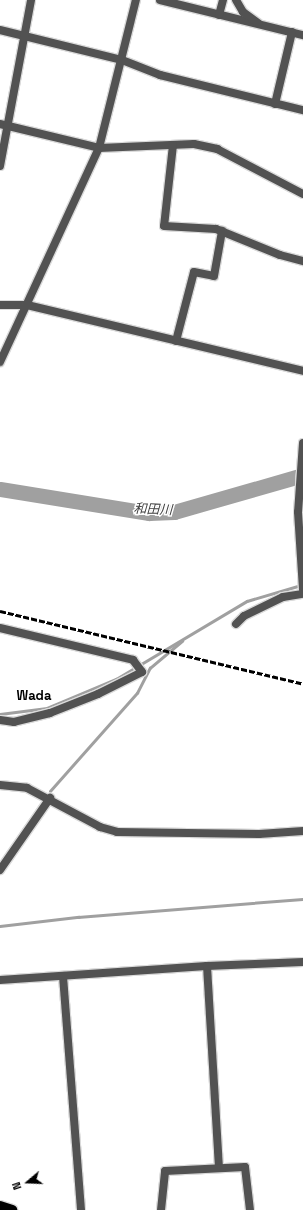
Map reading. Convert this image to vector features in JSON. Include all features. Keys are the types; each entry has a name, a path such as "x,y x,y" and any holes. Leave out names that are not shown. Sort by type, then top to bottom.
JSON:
{"main road":[{"path":"0,1206 12,1210"}],"street":[{"path":"0,166 4,125 31,0"},
{"path":"0,362 98,148 122,60 136,0"},
{"path":"160,0 303,35"},
{"path":"219,15 222,0"},
{"path":"236,0 243,12 260,25"},
{"path":"0,30 122,60 160,75 303,110"},
{"path":"274,104 292,32"},
{"path":"4,125 98,148 194,144 217,149 303,194"},
{"path":"173,145 164,226 222,232 280,255 303,261"},
{"path":"176,341 194,272 214,276 222,232"},
{"path":"0,305 27,305 303,371"},
{"path":"303,443 299,485 303,586"},
{"path":"236,624 244,616 283,597 303,594"},
{"path":"0,628 133,660 142,672 98,694 50,713 14,722 0,720"},
{"path":"0,785 27,788 50,798 100,827 117,832 259,834 303,831"},
{"path":"0,870 50,798"},
{"path":"0,980 207,966 303,962"},
{"path":"207,966 219,1167"},
{"path":"64,976 81,1210"},
{"path":"161,1210 165,1171 219,1167 244,1167 250,1210"}],"waterway":[{"name":"和田川","path":"0,489 149,513 174,512 303,475"},
{"path":"0,714 47,708 116,679 247,601 301,585"},
{"path":"50,791 137,693 150,668 182,641"},
{"path":"0,863 43,801"},
{"path":"0,926 78,917 303,899"}],"railway":[{"path":"0,611 303,684"}],"district":[{"name":"Wada","path":"34,696"}]}
